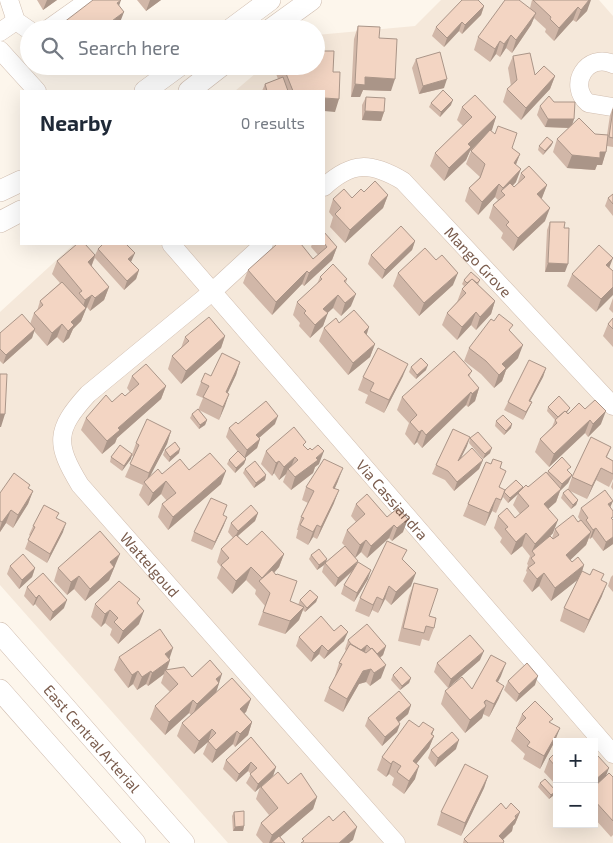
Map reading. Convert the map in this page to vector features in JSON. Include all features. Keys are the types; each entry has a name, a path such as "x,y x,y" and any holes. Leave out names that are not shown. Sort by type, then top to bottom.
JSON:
{"street":[{"path":"9,0 20,22"},
{"path":"61,20 89,0"},
{"path":"243,20 270,0"},
{"path":"283,20 311,0"},
{"path":"0,32 20,27"},
{"path":"0,50 20,72"},
{"path":"613,64 601,61 590,64 582,73 579,83 580,94 588,103 613,107"},
{"path":"23,75 36,90"},
{"path":"146,90 167,75"},
{"path":"190,90 209,75"},
{"name":"Mango Grove","path":"325,187 348,169 360,167 385,170 403,181 613,406"},
{"path":"0,191 20,181"},
{"path":"0,222 20,212"},
{"name":"Via Cassiandra","path":"173,245 613,754"},
{"path":"213,291 263,245"},
{"name":"Wattelgoud","path":"213,291 88,394 73,411 64,430 61,447 69,467 80,485 396,843"},
{"name":"East Central Arterial","path":"0,633 184,843"},
{"path":"0,690 135,843"}],"shaded area":[{"path":"441,0 599,0 613,16 613,843 228,843 0,585 0,312 73,245 325,245 325,90 236,90 254,75 325,75 325,34 415,26"}],"building":[{"path":"93,0 121,0 117,3 124,12 113,20 67,20"},
{"path":"462,0 478,0 484,6 465,25 462,22 447,38 436,27"},
{"path":"505,0 519,0 536,13 516,40 511,35 504,44 500,41 495,49 478,37"},
{"path":"533,0 589,0 581,10 578,7 559,28 550,19 551,17"},
{"path":"358,26 380,27 379,38 397,39 395,79 365,77 365,85 355,84"},
{"path":"325,51 334,51 333,72 340,72 339,99 325,98 325,90 293,90 287,75 325,75"},
{"path":"440,52 447,79 423,86 416,59"},
{"path":"530,53 535,75 544,66 555,76 526,108 507,89 517,80 513,56"},
{"path":"283,77 288,90 267,90 265,84"},
{"path":"443,90 453,100 441,112 431,103"},
{"path":"475,95 496,117 468,144 471,147 449,168 435,153 472,117 462,107"},
{"path":"549,96 554,102 575,102 574,119 548,119 540,106"},
{"path":"366,97 385,98 384,112 365,111"},
{"path":"613,109 613,138 609,137"},
{"path":"579,118 595,134 608,135 606,152 600,152 600,158 572,155 557,139"},
{"path":"498,126 517,133 512,148 520,154 514,163 521,169 503,188 499,184 482,202 469,188 480,178 485,164 471,151 490,130 495,134"},
{"path":"547,137 553,142 545,151 539,146"},
{"path":"529,166 547,185 537,194 550,208 518,238 506,225 509,222 493,205 505,195 501,191 510,183 514,187 525,177 521,173"},
{"path":"375,181 388,195 350,230 335,214 341,208 333,199 344,189 352,198 361,189 364,192"},
{"path":"613,194 613,204 608,198"},
{"path":"550,222 565,222 564,228 569,228 568,264 548,263"},
{"path":"401,226 415,241 385,270 371,255"},
{"path":"325,233 337,247 309,273 307,271 276,302 248,270 276,245 302,245 313,259 327,247 325,244"},
{"path":"76,245 86,245 95,255 88,262 109,287 95,298 92,295 85,300 79,293 82,291 57,261"},
{"path":"102,245 127,245 135,253 128,259 139,270 127,281 98,249"},
{"path":"599,245 613,258 606,265 613,271 613,287 601,299 572,274"},
{"path":"425,248 436,260 442,255 458,273 424,303 398,273"},
{"path":"333,264 347,279 344,281 356,294 345,303 338,295 323,309 328,313 315,325 304,313 306,311 297,302 322,279 320,277"},
{"path":"471,272 480,280 477,283 472,279 467,283 464,280"},
{"path":"472,279 495,301 480,317 476,312 462,327 447,313 466,293 462,289"},
{"path":"62,282 86,308 71,322 74,325 68,331 62,324 52,333 34,313 43,305 40,301"},
{"path":"354,310 369,327 364,332 375,344 353,363 324,328 336,318 339,323"},
{"path":"22,314 35,329 6,355 0,349 0,333"},
{"path":"499,314 513,325 509,330 523,345 502,364 506,368 499,375 486,361 469,348 491,319 494,321"},
{"path":"209,317 225,336 186,371 172,356 189,341 185,337"},
{"path":"613,318 613,329 608,324"},
{"path":"378,348 408,364 389,400 370,391 374,383 363,377"},
{"path":"454,351 472,371 468,375 479,388 472,394 471,392 426,435 422,430 419,432 410,422 417,415 402,397"},
{"path":"222,353 240,362 226,392 229,394 223,407 203,397 209,386 201,382 205,373 211,376"},
{"path":"421,358 428,365 417,375 411,367"},
{"path":"529,360 546,368 529,401 532,402 526,412 508,402"},
{"path":"146,364 166,386 118,428 120,430 107,441 86,418 106,395 112,402 122,393 125,396 139,384 132,376"},
{"path":"0,374 7,374 5,414 0,414"},
{"path":"559,396 570,408 558,417 548,407"},
{"path":"595,400 606,411 593,424 590,420 554,454 540,439 557,423 555,420 565,411 568,414 579,403 585,409"},
{"path":"266,401 278,416 256,435 260,439 247,450 229,428 236,422 238,424"},
{"path":"198,409 207,420 200,425 192,414"},
{"path":"503,415 512,424 506,431 496,421"},
{"path":"147,419 171,431 149,473 130,464 139,445 136,443"},
{"path":"294,427 306,442 303,445 308,450 310,448 312,450 318,445 324,451 316,458 318,460 295,477 288,469 298,460 295,457 284,467 279,461 276,463 266,451"},
{"path":"453,429 470,437 458,461 472,448 483,460 457,482 448,471 436,465"},
{"path":"478,432 492,448 485,454 470,438"},
{"path":"591,437 611,447 606,457 613,461 613,474 601,468 592,486 572,477"},
{"path":"175,442 180,449 170,457 165,450"},
{"path":"120,445 132,454 124,466 111,457"},
{"path":"238,451 246,459 236,468 229,460"},
{"path":"210,453 226,471 173,517 162,504 176,493 166,481 153,493 144,482 158,469 162,474 180,459 189,470"},
{"path":"562,457 571,467 567,470 572,475 562,484 548,471"},
{"path":"324,459 343,468 333,488 339,490 321,527 317,525 313,532 300,525 304,518 301,517 314,491 306,487"},
{"path":"493,459 502,462 500,468 506,471 499,487 505,490 501,500 496,498 489,513 468,504 486,462 491,464"},
{"path":"255,461 266,475 256,483 245,469"},
{"path":"546,472 561,489 544,504 558,520 535,544 526,533 516,542 505,529 508,527 498,516 507,508 515,518 529,506 518,493 526,485 528,487"},
{"path":"14,473 30,485 28,488 33,491 18,515 11,510 2,522 0,521 0,493"},
{"path":"516,480 523,487 510,498 504,492"},
{"path":"568,489 578,500 573,505 563,493"},
{"path":"605,490 613,501 608,504 613,511 613,517 611,518 613,520 613,537 606,542 596,528 593,530 581,508"},
{"path":"367,494 387,517 398,508 408,519 397,528 394,525 371,546 366,540 360,545 347,530 365,514 356,504"},
{"path":"211,498 227,505 223,515 227,517 215,542 194,532"},
{"path":"44,505 59,513 56,518 66,523 50,554 28,540"},
{"path":"251,505 258,513 238,531 231,523"},
{"path":"573,515 578,522 581,520 591,532 566,555 572,562 578,557 584,565 555,588 544,573 537,579 528,568 535,563 531,558 535,555 532,551 550,536 553,539 559,535 555,529"},
{"path":"100,531 120,554 110,562 114,567 90,589 79,576 71,582 58,568"},
{"path":"262,531 284,554 262,578 251,567 236,581 221,565 229,558 221,549 236,535 247,545"},
{"path":"387,541 407,550 402,559 416,573 396,592 389,586 383,600 377,597 373,605 360,598"},
{"path":"345,546 358,561 338,578 325,563"},
{"path":"319,549 327,559 319,565 311,555"},
{"path":"23,554 35,568 22,580 10,566"},
{"path":"358,562 371,570 357,593 344,585"},
{"path":"593,569 604,574 601,580 607,583 589,620 564,608 582,571 590,575"},
{"path":"272,570 276,575 297,581 290,601 304,607 290,621 263,612 270,593 259,581"},
{"path":"43,573 67,600 53,612 39,595 36,598 27,587"},
{"path":"119,581 140,599 137,603 144,611 123,631 114,622 118,618 110,610 105,614 95,604"},
{"path":"414,583 438,589 429,616 436,618 434,628 426,626 424,633 403,628"},
{"path":"310,590 318,597 307,608 300,600"},
{"path":"321,616 334,631 341,625 348,632 328,651 322,645 314,653 299,637"},
{"path":"367,624 386,646 377,654 367,645 361,650 348,640"},
{"path":"160,629 173,648 165,654 170,660 152,673 151,671 142,677 138,671 132,675 119,657"},
{"path":"470,635 484,651 451,679 437,663"},
{"path":"350,644 366,653 372,648 386,665 374,673 371,669 363,671 347,699 329,688 342,664 339,663"},
{"path":"491,655 506,663 496,681 504,686 494,704 486,700 484,702 486,706 470,720 445,691 462,677 472,689"},
{"path":"210,660 222,674 216,679 219,683 197,704 193,700 169,722 155,706 178,684 165,670 184,667 192,677"},
{"path":"527,663 538,676 519,694 508,681"},
{"path":"401,667 411,678 402,686 393,675"},
{"path":"232,678 251,699 240,709 252,722 240,734 237,731 216,750 208,741 216,733 212,729 199,741 182,723"},
{"path":"399,691 411,705 396,718 400,724 385,737 368,718"},
{"path":"535,701 553,719 549,722 560,728 544,756 527,746 530,742 516,728 526,718 522,714"},
{"path":"409,720 419,727 423,722 434,729 431,734 434,736 413,761 419,766 409,781 397,772 401,766 393,761 391,764 382,757"},
{"path":"452,732 459,740 438,758 431,750"},
{"path":"251,737 276,767 258,784 250,774 257,768 251,762 239,774 226,760"},
{"path":"553,755 553,764 549,759"},
{"path":"598,756 609,768 598,778"},
{"path":"465,764 488,776 465,823 441,812"},
{"path":"278,772 288,784 301,773 317,797 272,835 261,823 278,808 261,787"},
{"path":"609,773 613,777 613,821 598,804 598,783"},
{"path":"545,779 553,788 553,793 551,795 540,783"},
{"path":"501,803 506,809 511,803 520,812 499,836 504,841 503,843 468,843 464,839"},
{"path":"244,811 244,826 235,827 234,812"},
{"path":"344,811 357,827 339,843 301,843 304,841 302,839 329,816 333,821"},
{"path":"279,836 285,843 271,843"}]}
